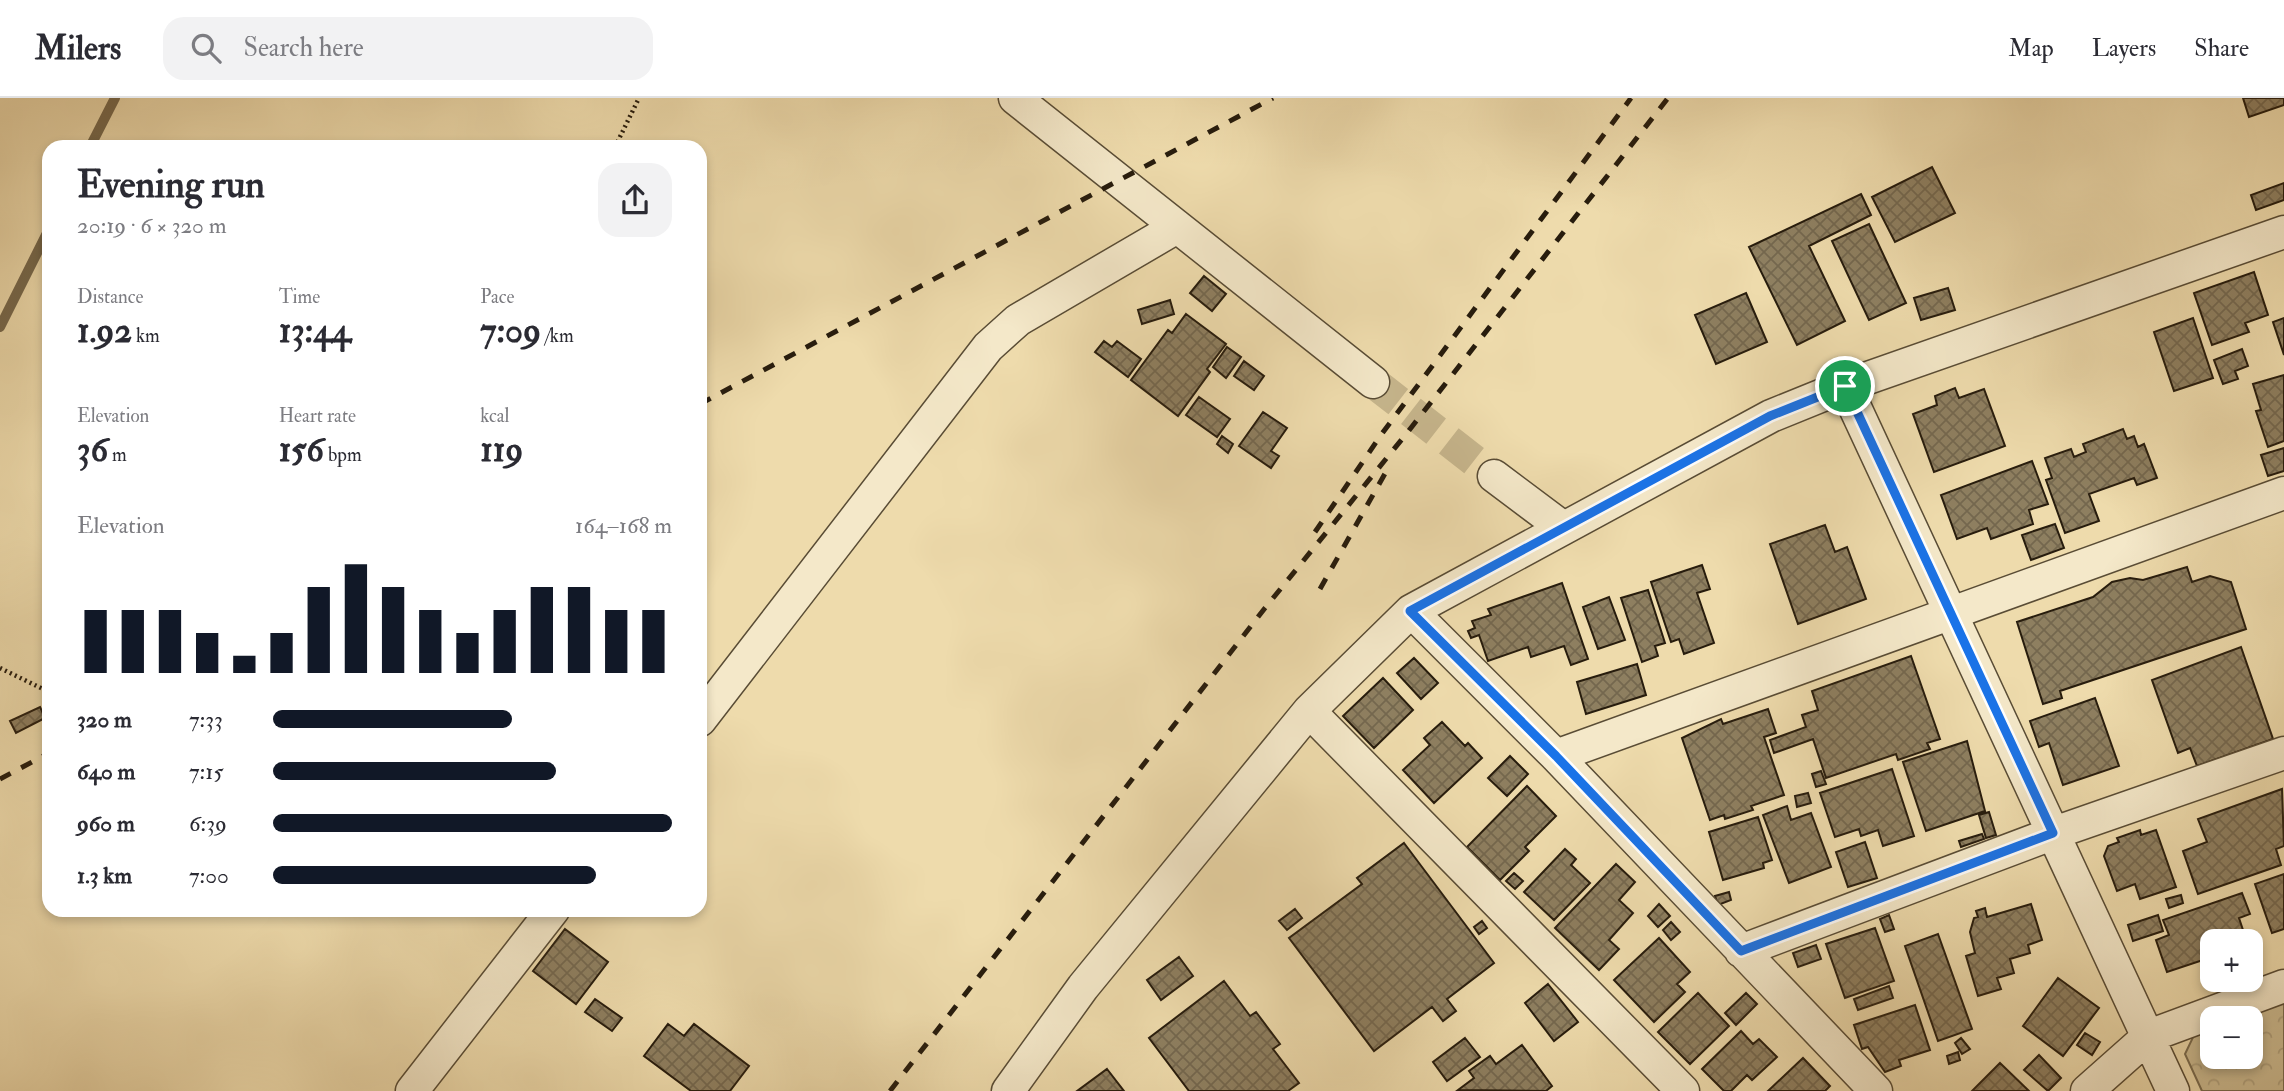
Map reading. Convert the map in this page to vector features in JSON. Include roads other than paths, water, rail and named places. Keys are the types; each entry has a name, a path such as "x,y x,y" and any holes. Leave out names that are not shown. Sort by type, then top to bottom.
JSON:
{"street":[{"path":"1016,98 1373,382"},
{"path":"707,711 988,348 1018,320 1177,226"},
{"path":"1008,1091 1083,987 1309,711 1410,611 1770,416 1845,386 2284,232"},
{"path":"1845,386 2173,1091"},
{"path":"1494,476 1562,527"},
{"path":"1556,756 2284,493"},
{"path":"1410,611 1556,756 1876,1091"},
{"path":"1309,711 1668,1087"},
{"path":"1741,951 2053,833 2284,753"},
{"path":"412,1091 548,917"},
{"path":"2087,1091 2149,1036 2284,986"}],"waterway":[{"path":"94,140 115,98"},
{"path":"0,327 42,243"}],"tunnel":[{"path":"1373,382 1494,476"}],"railway":[{"path":"707,400 1273,98"},
{"path":"1315,532 1381,435 1631,98"},
{"path":"890,1091 1265,608 1407,433 1668,98"},
{"path":"1320,589 1387,470"},
{"path":"0,779 42,757"}]}
